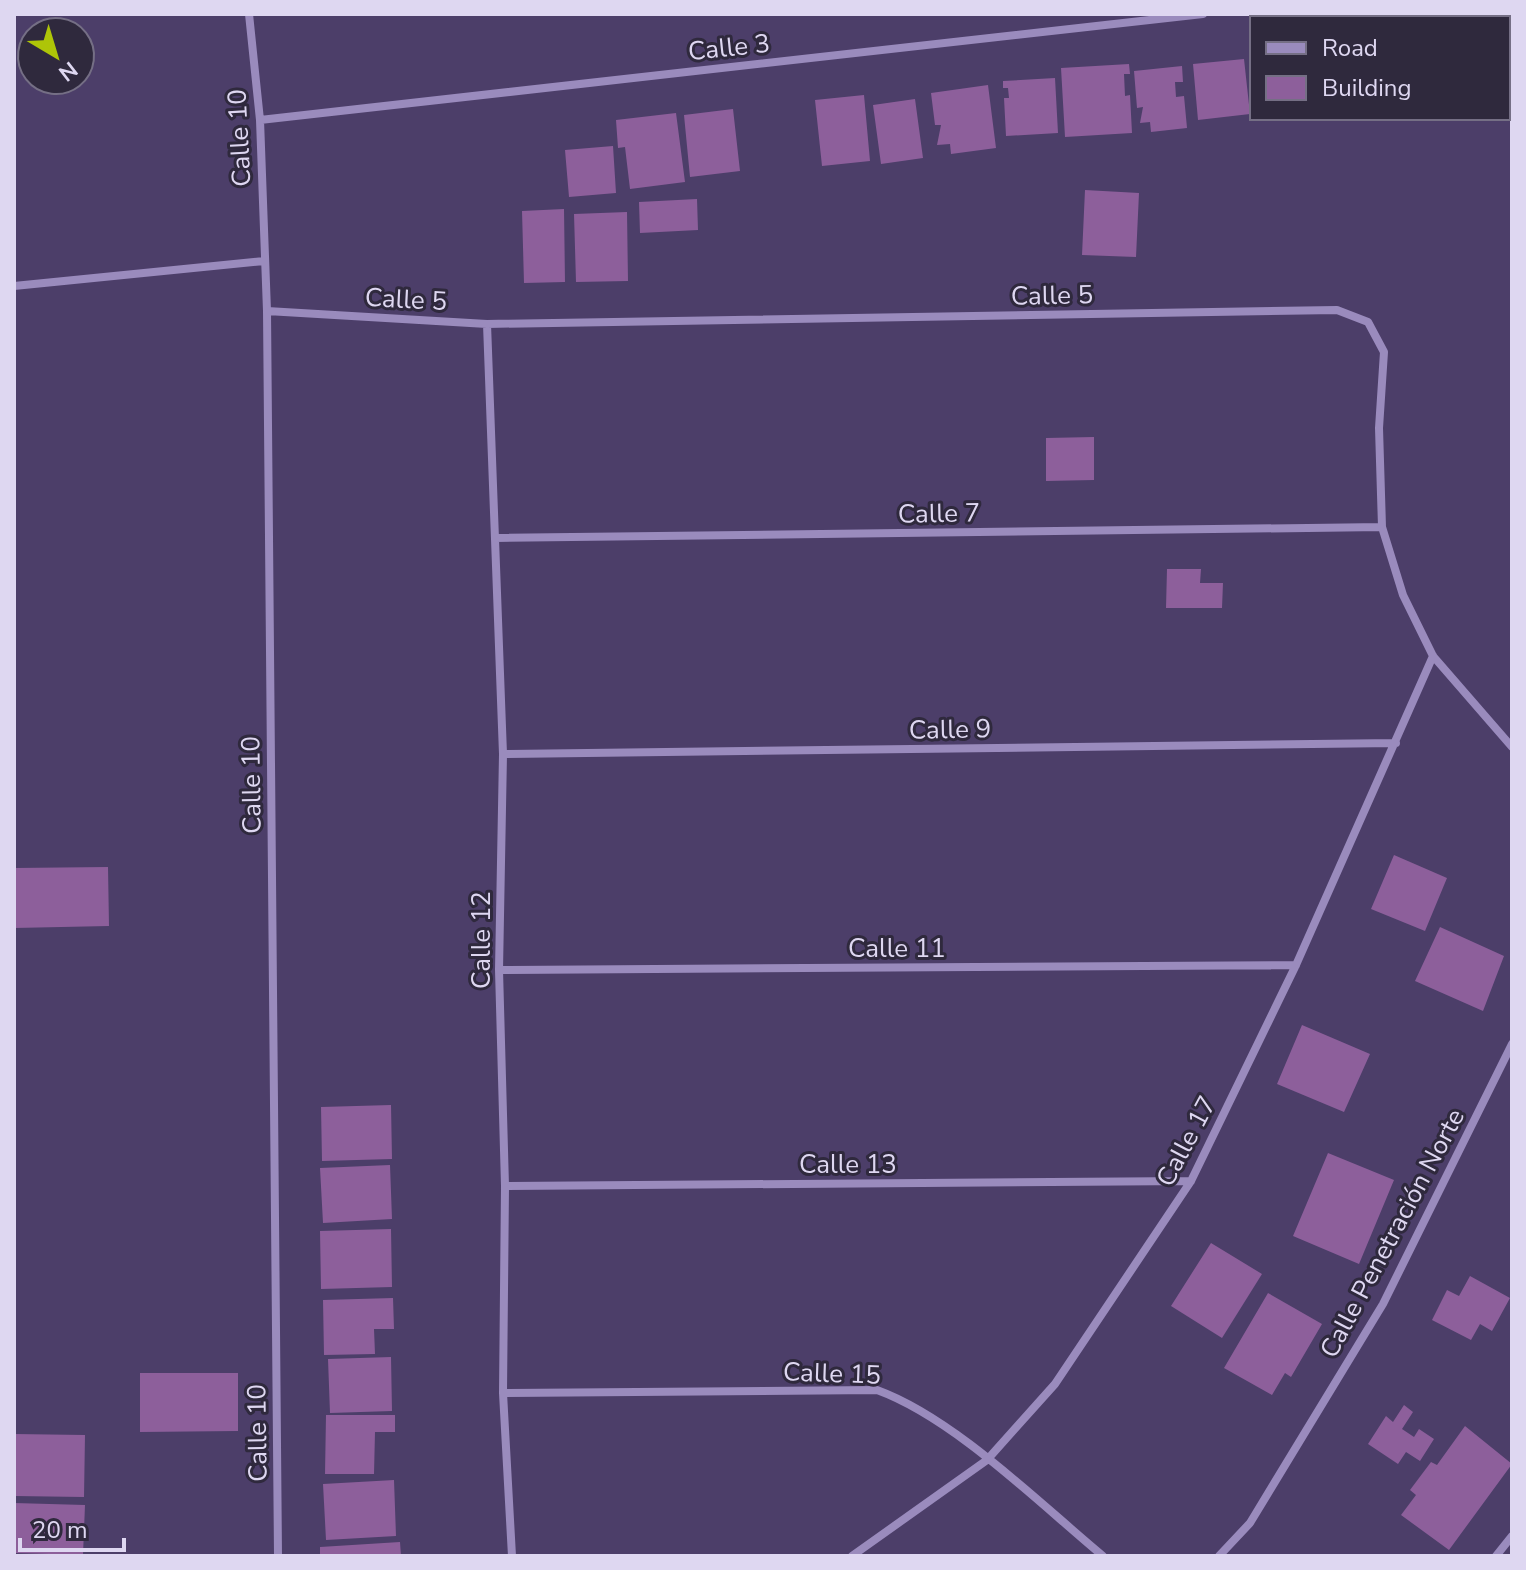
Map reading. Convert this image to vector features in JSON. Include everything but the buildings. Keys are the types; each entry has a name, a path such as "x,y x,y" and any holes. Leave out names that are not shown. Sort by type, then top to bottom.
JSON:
{"street":[{"name":"Calle 10","path":"249,14 260,120 267,311 278,1556"},
{"name":"Calle 3","path":"260,120 1203,14"},
{"path":"14,286 264,261"},
{"name":"Calle 5","path":"267,311 487,324 1337,310 1368,322 1384,352 1379,428 1382,527 1403,595 1433,656 1512,747"},
{"name":"Calle 12","path":"487,324 503,754 499,970 505,1186 503,1393 512,1556"},
{"name":"Calle 7","path":"496,538 1382,527"},
{"name":"Calle 17","path":"852,1556 987,1460 1055,1384 1191,1181 1296,965 1433,656"},
{"name":"Calle 9","path":"503,754 1396,743"},
{"name":"Calle 11","path":"499,970 1296,965"},
{"name":"Calle Penetración Norte","path":"1219,1556 1250,1523 1383,1304 1512,1044"},
{"name":"Calle 13","path":"505,1186 1191,1181"},
{"name":"Calle 15","path":"503,1393 877,1390 908,1402 987,1460 1103,1556"},
{"path":"1496,1556 1512,1536"}]}
